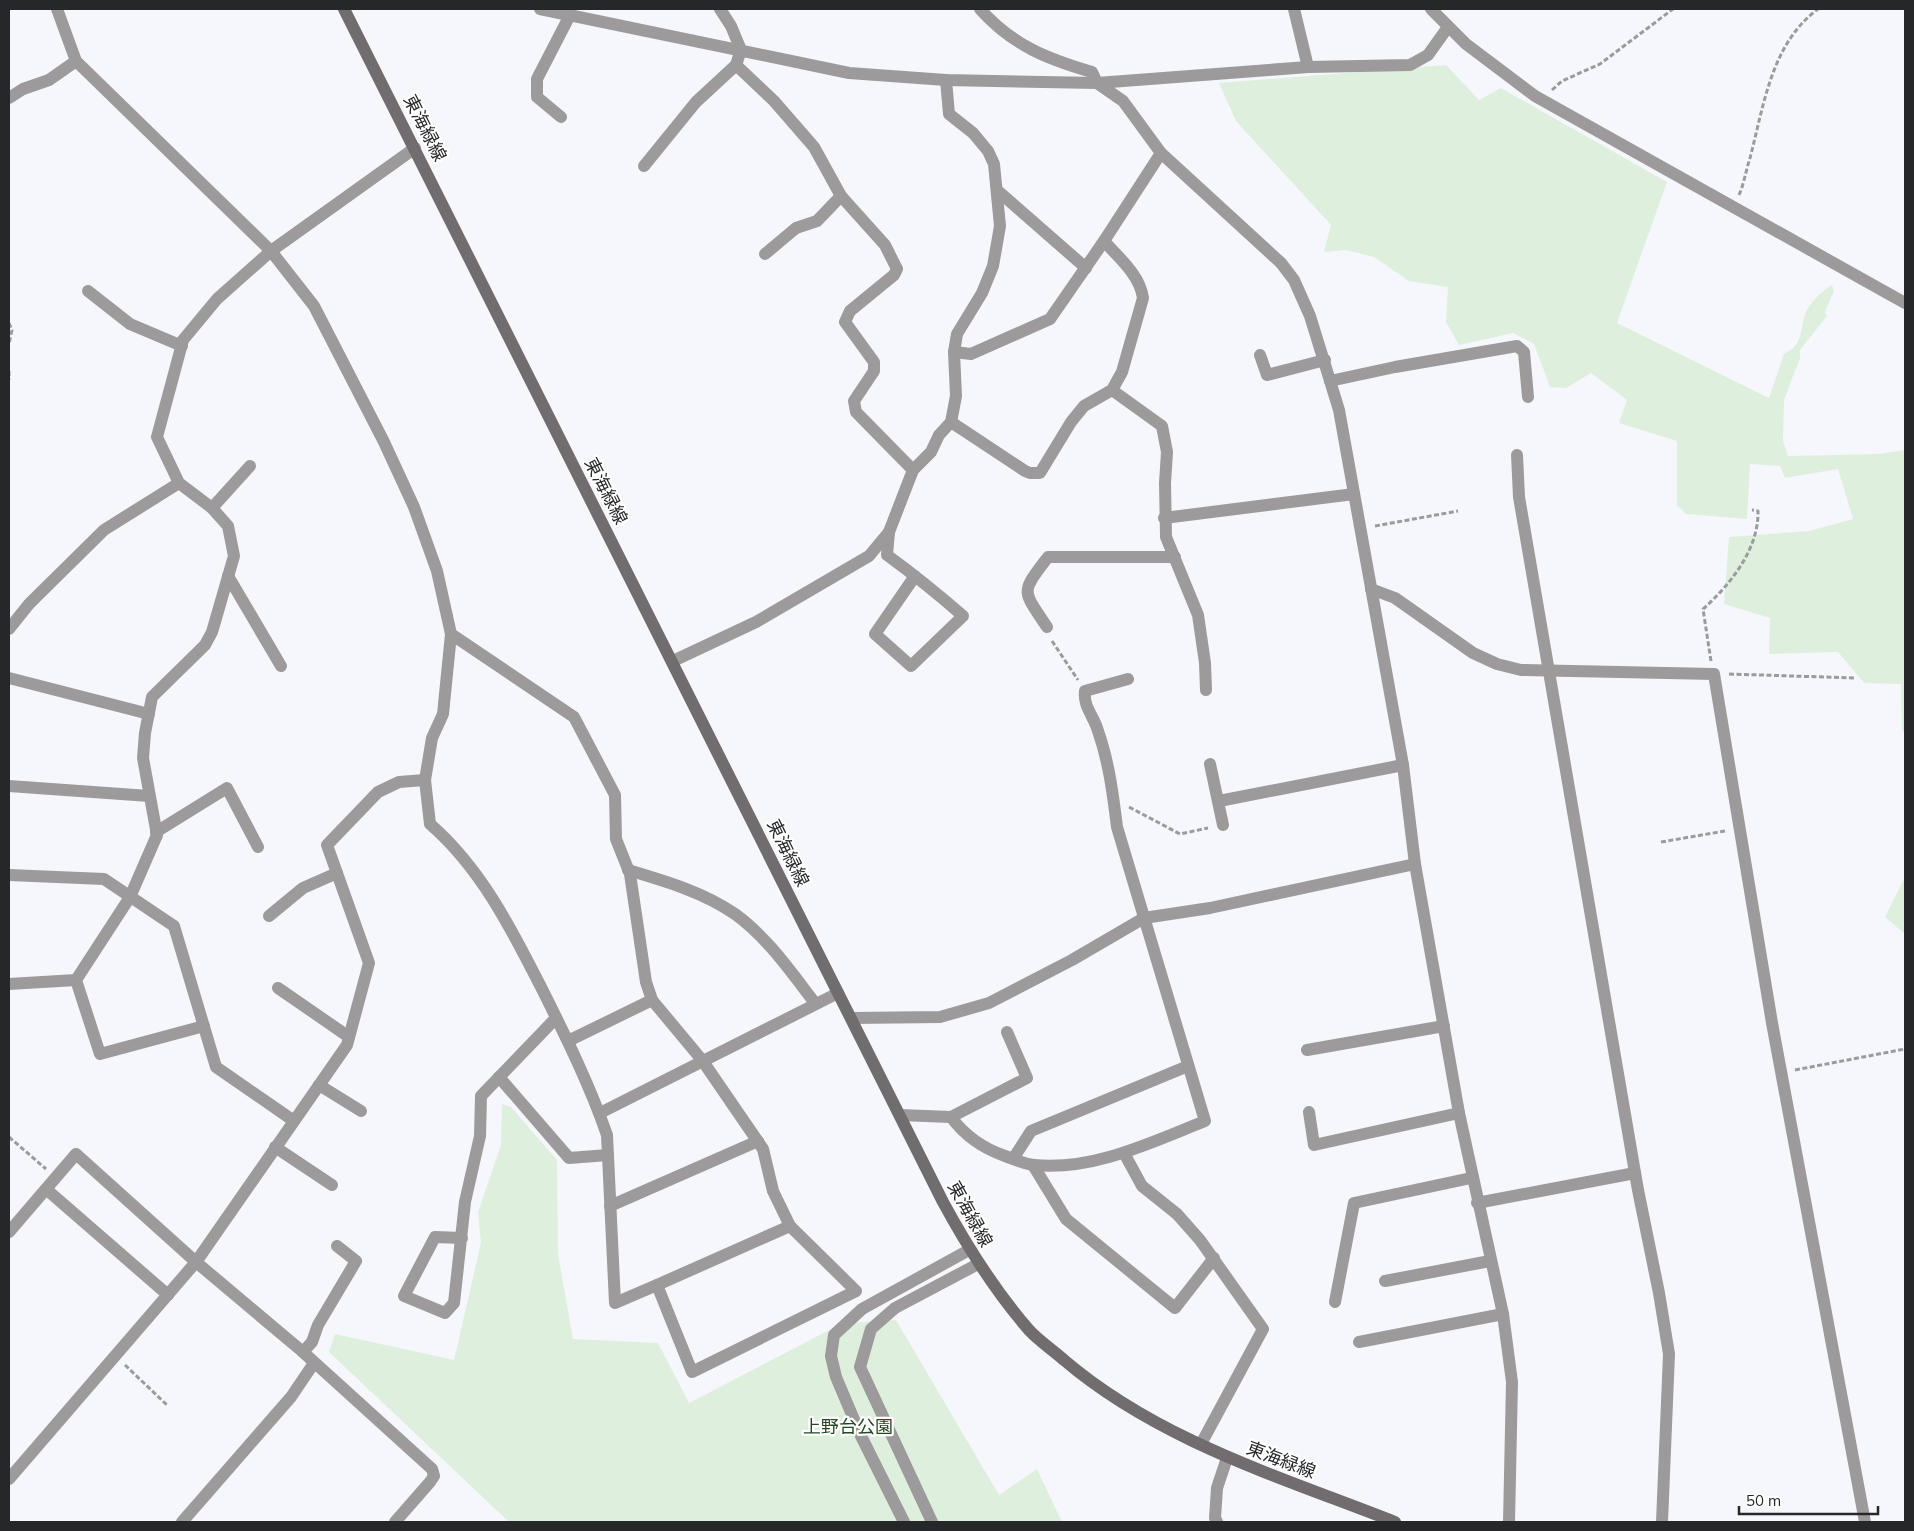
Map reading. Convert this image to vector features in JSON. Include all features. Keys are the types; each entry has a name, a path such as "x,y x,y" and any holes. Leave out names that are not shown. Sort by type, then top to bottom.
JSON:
{"main road":[{"name":"東海緑線","path":"344,9 416,148 838,993 969,1250 978,1264 1030,1331 1075,1370 1147,1419 1227,1458 1395,1522"}],"street":[{"path":"58,9 76,61 271,251 314,306 384,442 414,507 437,571 452,634 444,714 432,738 425,780 430,824 451,842 506,918 568,1041 600,1113 607,1135 615,1303 790,1226"},
{"path":"540,9 850,73 946,80 1097,82 1308,67 1410,65 1428,55 1448,27"},
{"path":"644,166 696,102 736,65 741,50 731,26 720,9"},
{"path":"980,9 1008,35 1032,52 1052,61 1092,72 1097,82 1123,101 1161,153 1281,263 1294,280 1325,360 1339,410 1403,766 1415,864 1458,1113 1471,1178 1503,1314 1512,1382 1509,1522"},
{"path":"1294,9 1308,67"},
{"path":"1431,9 1466,44 1544,101 1905,303"},
{"path":"561,117 537,98 536,79 570,15"},
{"path":"9,98 23,89 49,80 76,61"},
{"path":"736,65 774,101 814,147 841,196 885,245 897,269 894,275 850,311 845,322 874,362 874,371 854,401 856,412 913,470"},
{"path":"916,576 875,634 912,666 963,616 916,576 887,555 889,532 913,470 931,452 939,435 951,422 956,396 954,352 957,334 982,293 993,266 1000,226 994,164 988,151 972,133 949,114 946,80"},
{"path":"76,980 130,897 152,850 156,832 144,758 152,697 205,645 212,632 234,556 228,526 212,508 179,483 157,437 183,340 217,299 271,251 416,148"},
{"path":"954,352 971,354 1050,319 1104,242 1161,153"},
{"path":"998,191 1086,268"},
{"path":"765,254 796,228 817,221 841,196"},
{"path":"951,422 1030,473 1040,473 1071,422 1084,406 1112,390 1122,372 1143,298 1142,287 1135,276 1104,242"},
{"path":"88,291 130,324 182,346"},
{"path":"1330,381 1395,367 1517,346 1524,352 1528,398"},
{"path":"1260,355 1267,375 1325,360"},
{"path":"1112,390 1162,426 1167,452 1164,518 1166,536 1198,615 1205,663 1206,690"},
{"path":"1517,455 1520,496 1635,1173 1659,1293 1668,1354 1662,1522"},
{"path":"212,508 250,466"},
{"path":"9,629 30,604 104,530 179,483"},
{"path":"1164,518 1354,494"},
{"path":"673,661 756,622 870,556 889,532"},
{"path":"1047,626 1027,596 1028,583 1048,557 1175,557"},
{"path":"228,576 280,666"},
{"path":"1370,589 1395,598 1473,653 1497,664 1521,670 1714,674 1738,828 1781,1072 1865,1522"},
{"path":"452,634 574,716 614,795 616,840 628,870 646,982 652,1000 702,1060 763,1149 772,1191 790,1226 856,1290 692,1372 657,1285"},
{"path":"9,678 149,714"},
{"path":"950,1117 962,1132 989,1151 1033,1165 1076,1164 1124,1153 1205,1121 1117,827 1098,730 1084,701 1085,691 1128,679"},
{"path":"1210,764 1223,825"},
{"path":"1219,801 1403,766"},
{"path":"9,1479 196,1262 347,1045 369,963 328,846 378,792 399,782 425,780"},
{"path":"9,786 149,796"},
{"path":"156,832 226,788 258,847"},
{"path":"852,1018 940,1016 989,1003 1072,960 1144,918 1210,908 1415,864"},
{"path":"628,870 678,885 735,914 771,947 816,1003"},
{"path":"269,916 303,888 337,873"},
{"path":"9,876 104,879 174,926 216,1067 294,1121"},
{"path":"9,984 76,980"},
{"path":"76,980 100,1054 204,1026"},
{"path":"278,988 349,1037"},
{"path":"600,1113 838,993"},
{"path":"568,1041 652,1000"},
{"path":"462,1238 435,1237 404,1296 445,1313 454,1303 462,1238 465,1202 480,1136 481,1096 556,1018"},
{"path":"1307,1050 1444,1026"},
{"path":"900,1115 950,1117 1027,1078 1007,1032"},
{"path":"1013,1159 1031,1131 1188,1066"},
{"path":"499,1077 568,1158 608,1155"},
{"path":"319,1085 361,1111"},
{"path":"1309,1112 1314,1144 1458,1113"},
{"path":"610,1206 758,1141"},
{"path":"276,1147 332,1185"},
{"path":"1124,1153 1142,1186 1178,1214 1214,1258 1263,1329 1200,1444"},
{"path":"9,1232 76,1154 196,1262 303,1352 432,1469 434,1476 430,1482 395,1522"},
{"path":"1033,1165 1066,1219 1175,1308 1214,1258"},
{"path":"1477,1203 1635,1173"},
{"path":"1335,1302 1354,1203 1471,1178"},
{"path":"46,1189 168,1295"},
{"path":"303,1352 312,1342 318,1325 356,1261 337,1246"},
{"path":"904,1522 861,1436 836,1377 831,1356 834,1335 862,1309 969,1250"},
{"path":"1385,1281 1490,1261"},
{"path":"932,1522 860,1367 870,1329 896,1308 978,1264"},
{"path":"1358,1342 1503,1314"},
{"path":"182,1522 291,1397 314,1362"},
{"path":"1217,1522 1215,1518 1217,1488 1227,1458"}],"path":[{"path":"1544,101 1555,86 1600,64 1674,9"},
{"path":"1733,207 1741,191 1773,72 1783,46 1804,20 1818,9"},
{"path":"9,323 12,330 9,344"},
{"path":"9,371 9,380"},
{"path":"1360,529 1458,510"},
{"path":"1752,510 1758,512 1758,520 1744,560 1731,581 1703,609 1714,674 1856,678"},
{"path":"1047,626 1048,635 1085,691"},
{"path":"1113,799 1180,834 1223,825"},
{"path":"1661,842 1738,828"},
{"path":"1781,1072 1905,1049"},
{"path":"9,1137 56,1177"},
{"path":"116,1356 168,1406"}],"green space":[{"path":"1446,65 1479,100 1501,88 1667,182 1617,323 1769,398 1784,354 1798,342 1807,310 1816,298 1832,285 1834,291 1825,312 1827,316 1800,350 1800,358 1784,400 1783,441 1788,456 1878,454 1905,450 1905,732 1902,731 1901,684 1864,683 1838,652 1769,654 1770,618 1724,604 1729,537 1809,531 1853,519 1838,469 1785,478 1780,466 1750,464 1747,519 1686,514 1677,505 1677,441 1619,423 1627,400 1591,373 1566,388 1550,387 1534,344 1513,333 1459,345 1446,322 1448,287 1409,281 1374,257 1346,250 1324,252 1331,225 1236,121 1219,83"},
{"path":"1905,877 1905,934 1885,917"},
{"name":"上野台公園","path":"502,1104 511,1107 557,1160 558,1254 573,1339 658,1343 689,1403 843,1323 896,1320 999,1495 1037,1469 1062,1522 509,1522 329,1352 335,1334 454,1360 481,1243 478,1212 501,1145"}]}
